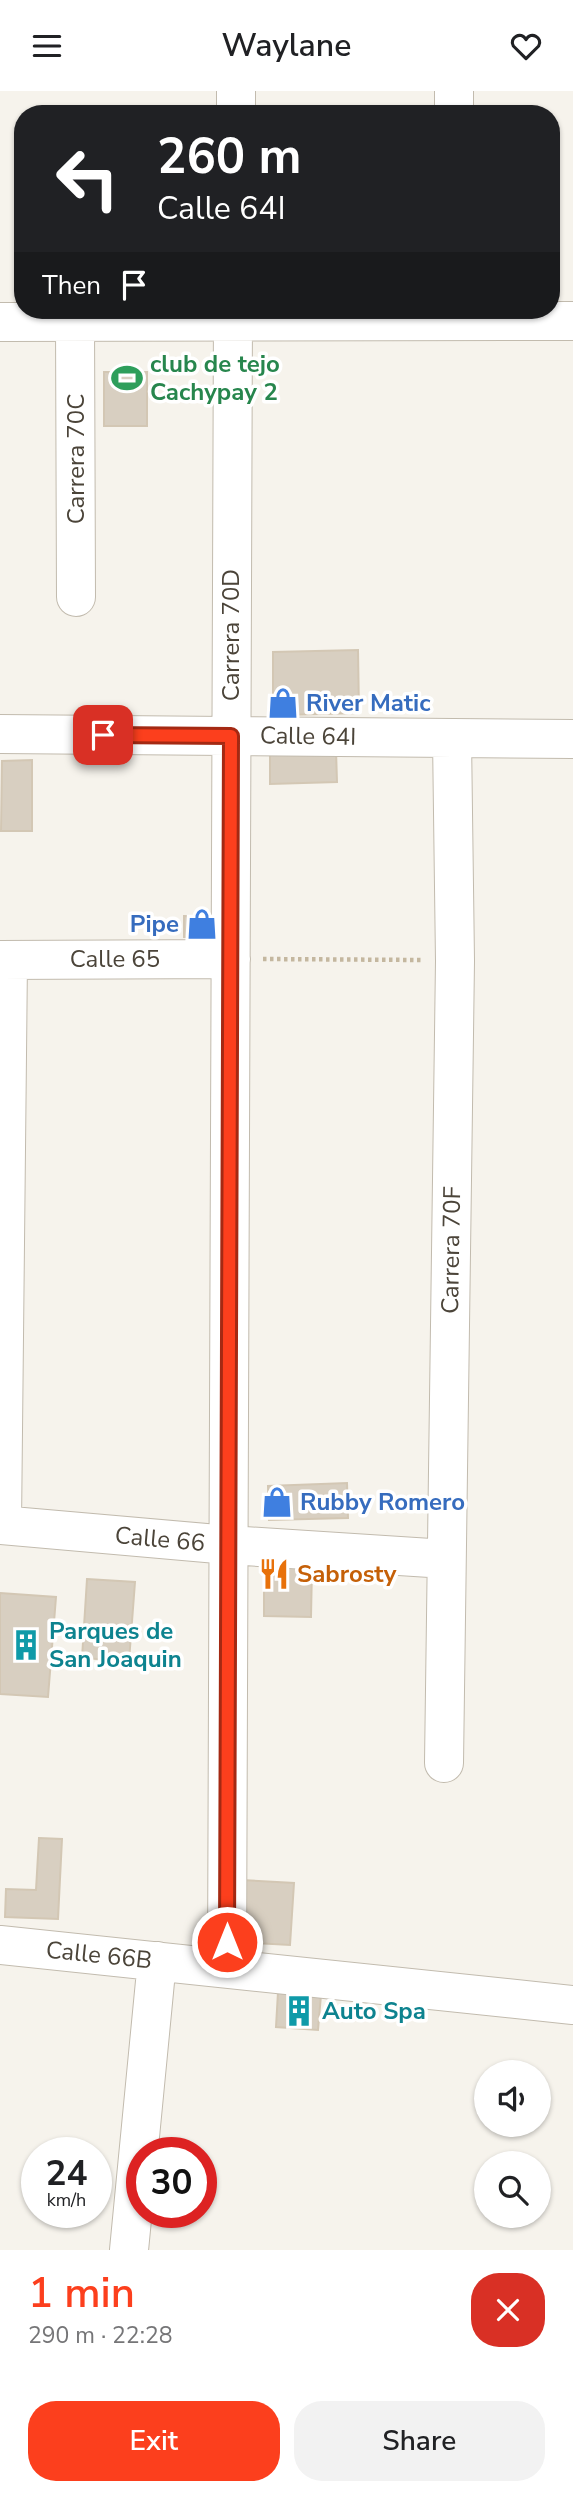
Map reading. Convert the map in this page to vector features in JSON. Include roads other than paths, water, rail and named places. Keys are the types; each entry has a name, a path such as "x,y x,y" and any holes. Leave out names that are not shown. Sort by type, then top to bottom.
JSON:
{"street":[{"path":"0,322 154,319"},
{"name":"Carrera 70D","path":"227,1968 232,319"},
{"path":"534,319 573,321"},
{"name":"Carrera 70C","path":"75,322 76,597"},
{"name":"Calle 64I","path":"0,734 573,739"},
{"name":"Carrera 70F","path":"444,1763 455,961 452,738"},
{"name":"Calle 65","path":"4,960 231,959"},
{"path":"1,1525 4,960"},
{"name":"Calle 66","path":"1,1525 229,1545 446,1559"},
{"name":"Calle 66B","path":"0,1945 573,2005"},
{"path":"129,2250 157,1961"}],"place":[{"name":"club de tejo Cachypay 2","path":"127,378"},
{"name":"River Matic","path":"283,703"},
{"name":"Pipe","path":"202,924"},
{"name":"Rubby Romero","path":"277,1502"},
{"name":"Sabrosty","path":"274,1574"},
{"name":"Parques de San Joaquin","path":"26,1645"},
{"name":"Auto Spa","path":"299,2011"}]}
